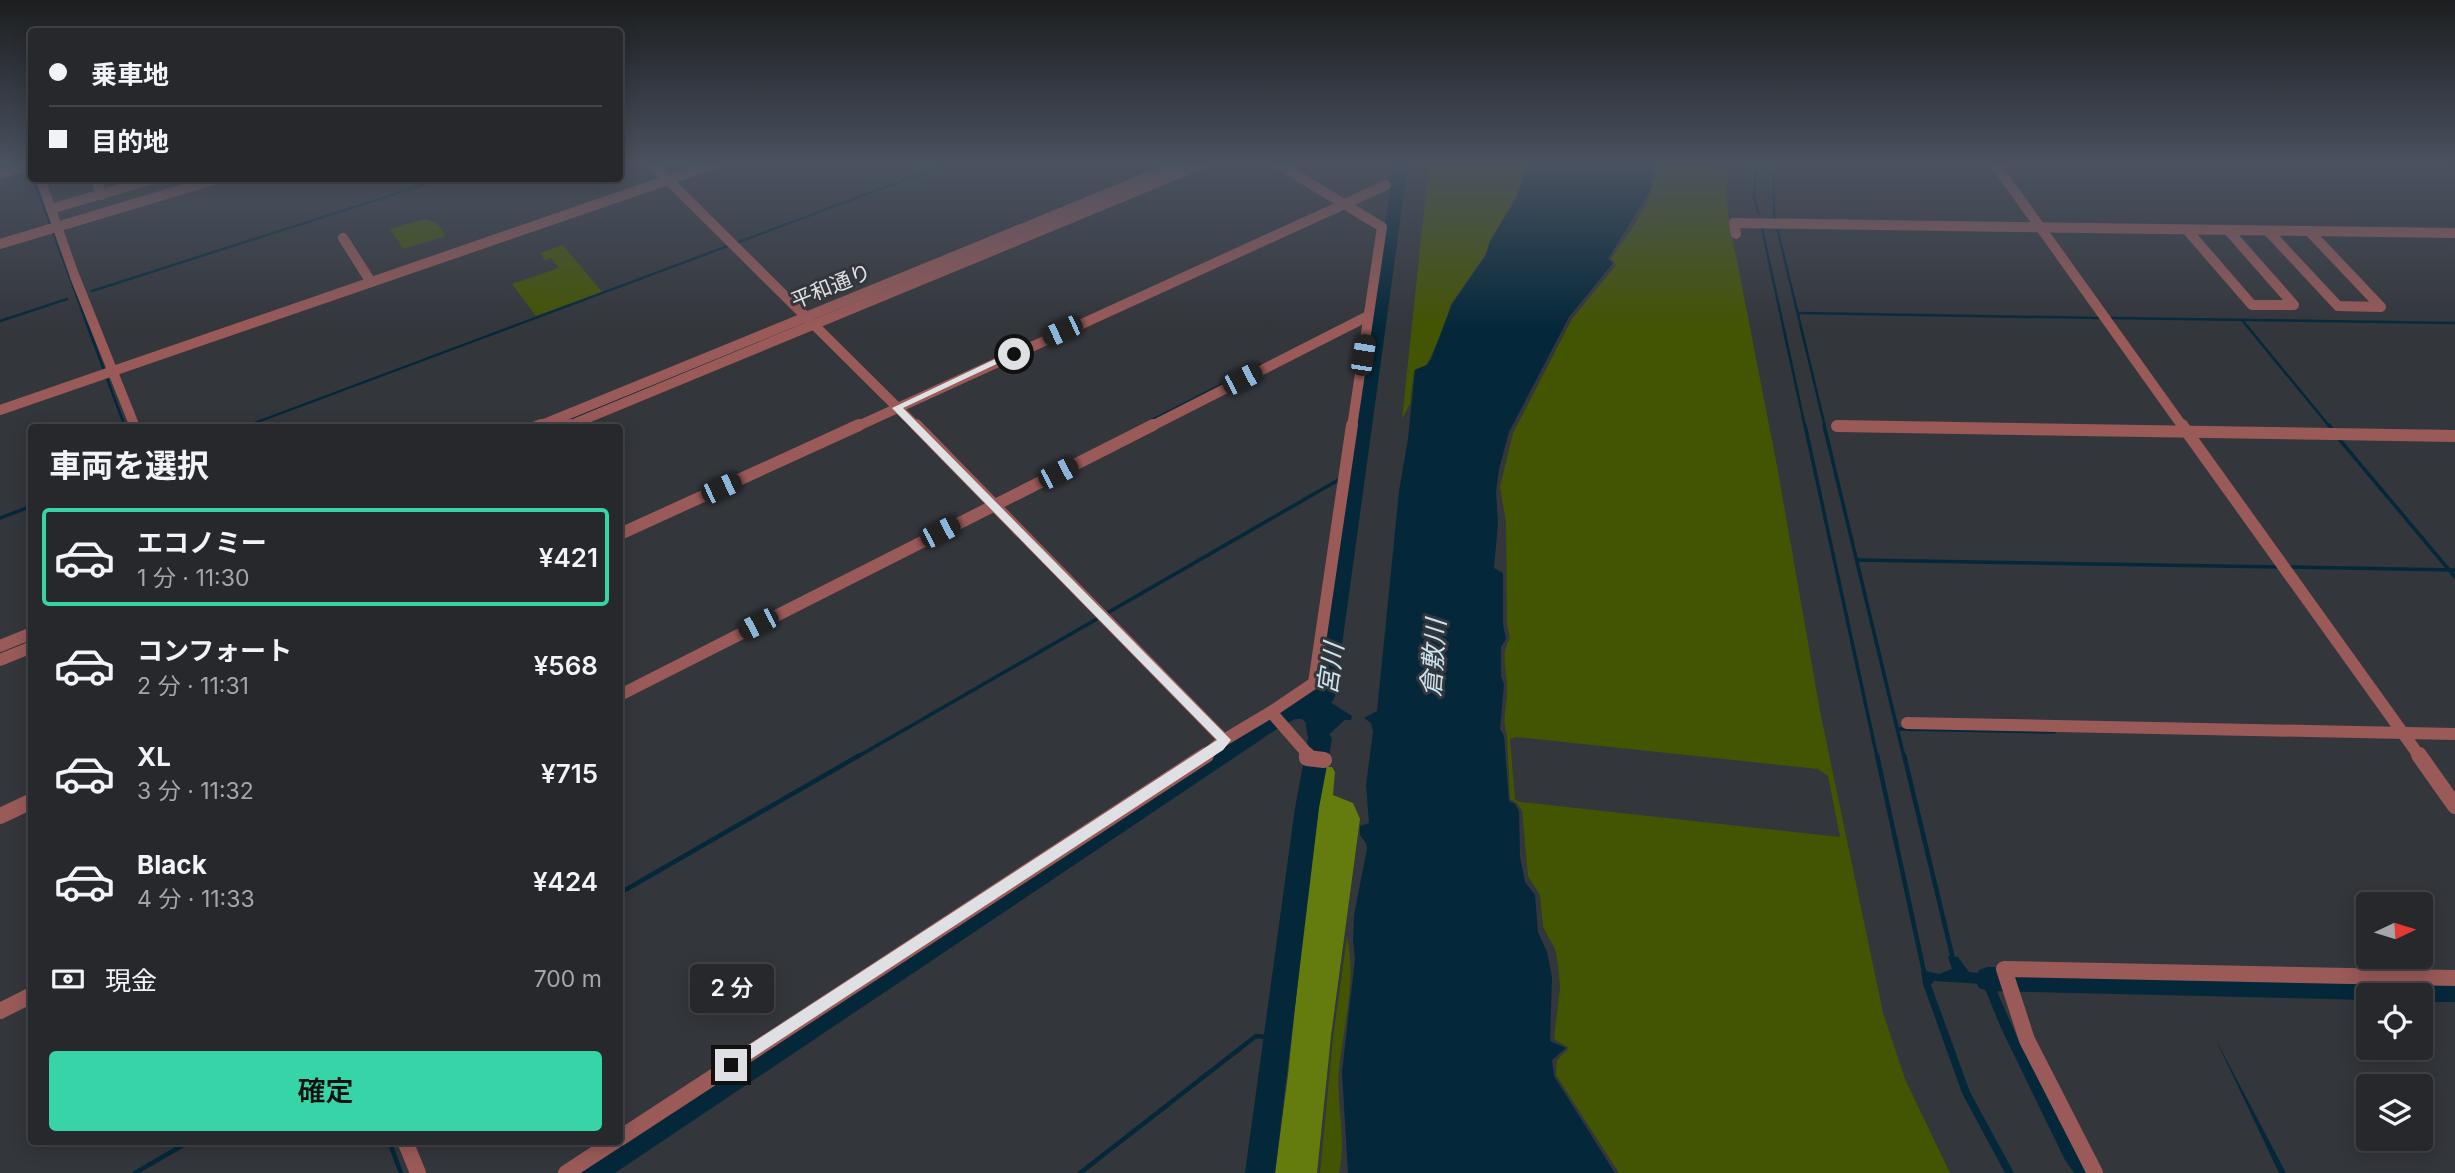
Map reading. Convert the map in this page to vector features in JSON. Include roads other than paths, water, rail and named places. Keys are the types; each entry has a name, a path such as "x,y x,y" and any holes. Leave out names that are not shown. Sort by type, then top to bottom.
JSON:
{"street":[{"path":"53,219 108,373 134,424"},
{"path":"0,244 80,219"},
{"path":"0,410 558,219"},
{"path":"707,219 1224,740"},
{"name":"平和通り","path":"544,424 810,321 1051,219"},
{"path":"572,424 810,321 1065,219"},
{"path":"623,533 1304,219"},
{"path":"623,1136 1218,747 1224,740 1275,716 1314,683 1382,227 1368,219"},
{"path":"1733,219 1736,234"},
{"path":"2033,219 2455,806"},
{"path":"1734,223 2455,233"},
{"path":"2187,230 2252,305 2294,305 2228,230"},
{"path":"2268,231 2338,306 2381,307 2309,231"},
{"path":"343,238 371,282"},
{"path":"623,693 1369,313"},
{"path":"1837,426 2455,436"},
{"path":"0,646 28,636"},
{"path":"0,660 28,649"},
{"path":"1275,716 1306,752 1307,758 1318,759"},
{"path":"1907,723 2406,737 2455,734"},
{"path":"0,816 28,803"},
{"path":"2095,1173 2037,1063 2018,1018 2004,969 2455,978"},
{"path":"0,1011 28,997"},
{"path":"407,1145 418,1173"},
{"path":"566,1173 609,1145"}],"water":[{"name":"倉敷川","path":"1504,219 1633,219 1608,259 1613,263 1569,317 1509,432 1496,492 1498,523 1494,568 1503,573 1503,624 1506,639 1501,647 1501,677 1504,684 1500,729 1504,736 1509,801 1515,804 1519,811 1520,857 1525,882 1535,895 1538,932 1547,952 1552,977 1550,1041 1566,1048 1552,1060 1554,1076 1615,1173 1348,1173 1342,1072 1355,959 1354,915 1367,849 1360,835 1360,826 1369,823 1366,785 1373,732 1371,723 1364,718 1377,711 1399,491 1408,439 1415,370 1427,365 1431,359 1452,304 1486,255 1490,241"},
{"path":"1321,668 1337,670 1330,702 1352,716 1351,720 1345,720 1324,739 1323,756 1315,755 1309,746 1306,723 1302,719 1284,719 1277,712"},
{"path":"1948,956 1958,957 1969,972 1993,975 1998,994 2017,1037 2086,1173 2074,1173 2065,1160 2001,1028 1983,984 1934,981 1931,985 1970,1092 2014,1173 2005,1173 1962,1093 1923,984 1921,970 1939,974 1952,969"},
{"path":"2216,1040 2286,1173 2279,1173"}],"waterway":[{"path":"48,219 124,424"},
{"path":"92,291 318,219"},
{"path":"252,424 801,219"},
{"name":"宮川","path":"1324,696 1393,219"},
{"path":"1775,219 1825,427"},
{"path":"1761,224 1805,427"},
{"path":"0,321 67,299"},
{"path":"1799,313 2100,318"},
{"path":"2109,318 2455,323"},
{"path":"2242,320 2330,427"},
{"path":"559,424 752,345"},
{"path":"1152,420 1260,365"},
{"path":"1805,425 1877,757"},
{"path":"1824,425 1904,757"},
{"path":"2329,425 2334,431"},
{"path":"2339,439 2449,570"},
{"path":"857,757 1340,479"},
{"path":"0,518 28,508"},
{"path":"1858,560 2279,567"},
{"path":"2289,567 2449,570"},
{"path":"2449,570 2455,570"},
{"path":"2449,570 2455,577"},
{"path":"589,1173 1272,721 1295,709"},
{"path":"1898,729 2054,732"},
{"name":"宮川","path":"1260,1173 1307,808 1320,739"},
{"path":"623,891 860,755"},
{"path":"1877,755 1925,976"},
{"path":"1904,755 1953,959"},
{"path":"1988,979 2455,990"},
{"path":"1080,1173 1256,1036 1279,1038"},
{"path":"135,1173 183,1145"},
{"path":"390,1145 401,1173"}]}
